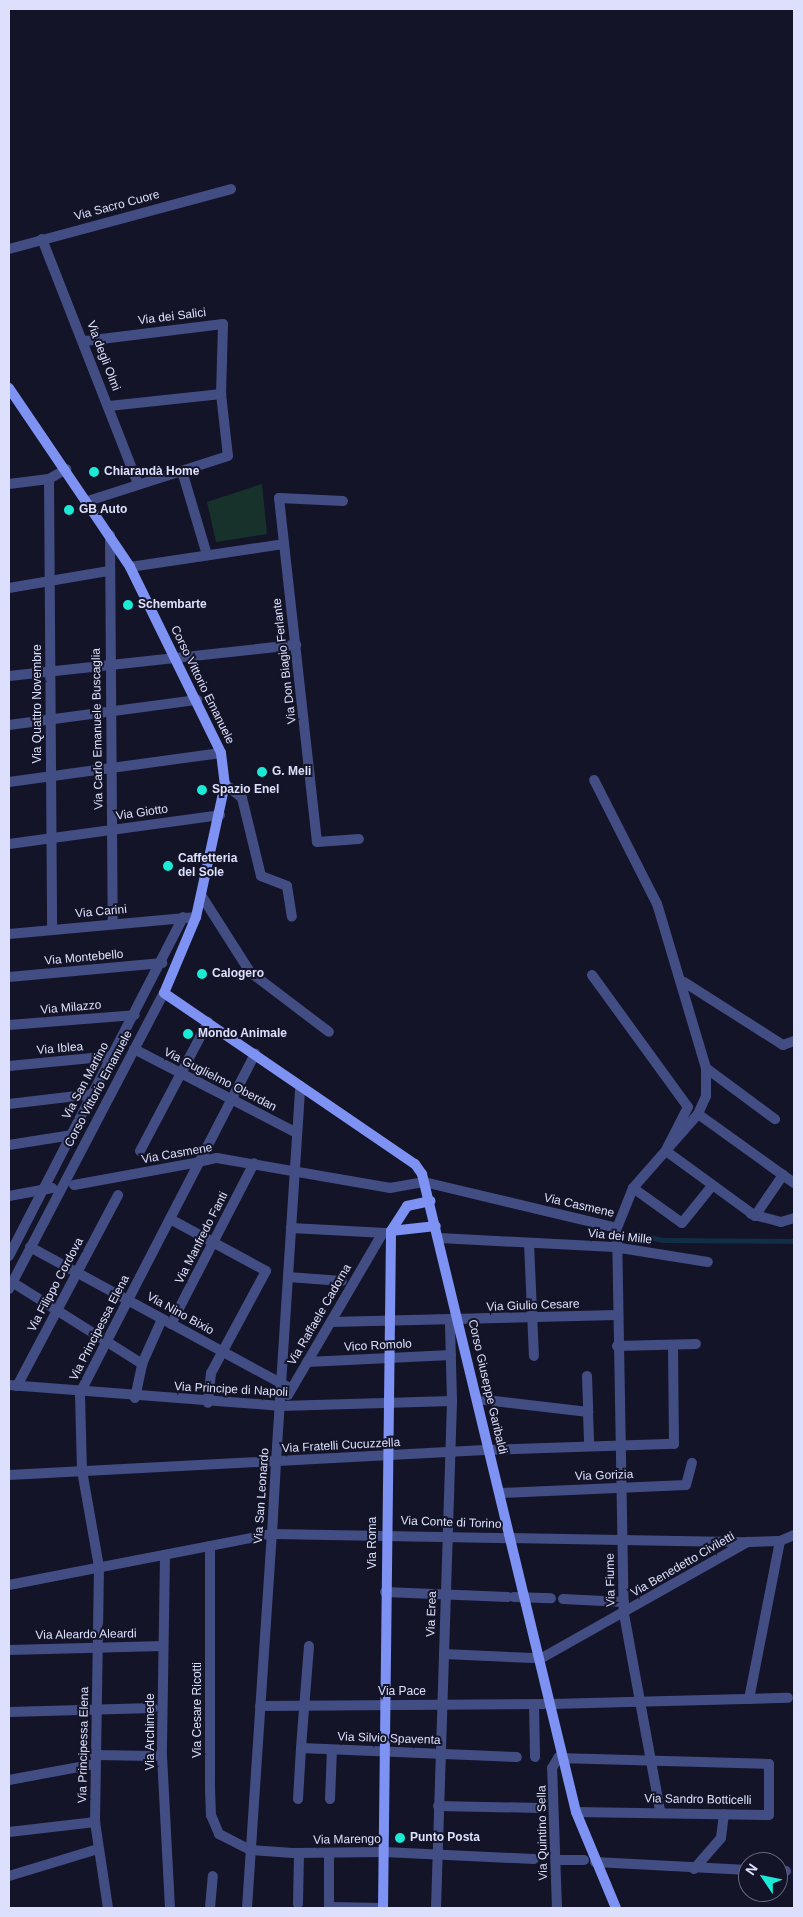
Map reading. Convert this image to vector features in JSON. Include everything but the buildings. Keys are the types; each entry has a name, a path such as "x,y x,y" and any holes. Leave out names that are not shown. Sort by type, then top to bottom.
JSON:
{"main road":[{"name":"Corso Vittorio Emanuele","path":"11,393 66,469 130,566 197,700 221,753 225,784 220,815 196,917 164,993"},
{"name":"Corso Giuseppe Garibaldi","path":"164,993 415,1164 424,1182 440,1238 454,1321 477,1399 526,1598 543,1704 576,1812 595,1862 616,1908"},
{"path":"391,1230 407,1206 430,1201"},
{"path":"391,1230 436,1226"},
{"name":"Via Roma","path":"383,1908 391,1230"}],"street":[{"name":"Via Sacro Cuore","path":"9,249 231,189"},
{"name":"Via degli Olmi","path":"42,239 84,341 138,484"},
{"name":"Via dei Salici","path":"84,341 222,324 221,394 228,456 88,501"},
{"path":"109,406 221,394"},
{"path":"9,484 49,479 66,469"},
{"path":"182,471 207,555"},
{"name":"Via Quattro Novembre","path":"49,479 52,929"},
{"name":"Via Don Biagio Ferlante","path":"343,501 279,498 317,842 359,839"},
{"name":"Via Carlo Emanuele Buscaglia","path":"110,534 108,571 109,662 112,710 113,923"},
{"path":"130,566 283,544"},
{"path":"9,588 108,571"},
{"path":"9,676 109,662 296,645"},
{"path":"9,725 50,718 197,700"},
{"path":"9,782 221,753"},
{"name":"Via Casmene","path":"74,1185 218,1158 390,1188 424,1182 617,1228 633,1188 698,1114 706,1096 706,1068 684,982 657,904 594,780"},
{"path":"225,784 242,798 261,876 287,886 292,917"},
{"name":"Via Giotto","path":"9,844 220,815"},
{"path":"201,895 250,972 329,1032"},
{"name":"Via San Martino","path":"10,1251 48,1189 72,1135 162,964 183,917"},
{"name":"Via Carini","path":"9,934 113,923 196,917"},
{"name":"Via Montebello","path":"9,977 162,964"},
{"path":"592,976 688,1107 666,1151"},
{"path":"684,982 783,1045 794,1041"},
{"name":"Corso Vittorio Emanuele","path":"11,1286 164,993"},
{"name":"Via Milazzo","path":"9,1025 135,1016"},
{"path":"140,1151 208,1022"},
{"name":"Via Guglielmo Oberdan","path":"134,1049 295,1132"},
{"name":"Via Principessa Elena","path":"108,1908 95,1822 100,1567 82,1471 80,1393 255,1054"},
{"name":"Via Iblea","path":"9,1066 113,1056"},
{"path":"706,1068 775,1119"},
{"name":"Via San Leonardo","path":"247,1908 276,1462 281,1406 287,1387 288,1277 295,1132 300,1086"},
{"path":"9,1104 93,1094"},
{"path":"698,1114 794,1182"},
{"path":"9,1145 72,1135"},
{"path":"666,1151 754,1216 781,1222 794,1218"},
{"path":"666,1151 754,1216"},
{"name":"Via Manfredo Fanti","path":"135,1398 142,1364 214,1243 254,1163"},
{"path":"754,1216 783,1175"},
{"path":"633,1188 682,1222 712,1186"},
{"path":"9,1196 48,1189"},
{"name":"Via Filippo Cordova","path":"13,1385 77,1273 118,1195"},
{"path":"170,1219 266,1271 211,1373 208,1402"},
{"path":"291,1228 381,1236 391,1230"},
{"name":"Via Fiume","path":"617,1228 614,1247 624,1614 660,1811"},
{"name":"Via Raffaele Cadorna","path":"287,1387 307,1362 381,1236"},
{"name":"Via dei Mille","path":"440,1238 614,1247 708,1262"},
{"path":"529,1243 534,1356"},
{"name":"Via Nino Bixio","path":"30,1247 287,1387"},
{"path":"288,1277 342,1281"},
{"path":"11,1286 56,1310 142,1364"},
{"name":"Via Giulio Cesare","path":"331,1322 389,1323 533,1320 616,1315"},
{"name":"Via Erea","path":"436,1908 452,1401 451,1356 454,1321"},
{"path":"617,1346 696,1344"},
{"name":"Via Fratelli Cucuzzella","path":"9,1475 387,1457 590,1444 674,1444 673,1345"},
{"name":"Vico Romolo","path":"307,1362 451,1356"},
{"path":"587,1376 590,1444"},
{"name":"Via Principe di Napoli","path":"13,1385 135,1398 281,1406 452,1401"},
{"path":"477,1399 588,1412"},
{"name":"Via Gorizia","path":"500,1493 686,1485 692,1463"},
{"name":"Via Conte di Torino","path":"9,1585 272,1534 386,1533 622,1542 748,1542"},
{"path":"749,1699 780,1541 794,1535"},
{"name":"Via Benedetto Civiletti","path":"536,1658 624,1614 748,1542 780,1541"},
{"name":"Via Cesare Ricotti","path":"210,1546 211,1815 225,1839 251,1850"},
{"name":"Via Archimede","path":"165,1555 162,1756 170,1908"},
{"path":"386,1592 551,1598"},
{"path":"563,1599 624,1602"},
{"name":"Via Aleardo Aleardi","path":"9,1650 164,1646"},
{"path":"298,1799 308,1646"},
{"path":"444,1654 536,1658"},
{"name":"Via Pace","path":"260,1706 543,1704 788,1698"},
{"path":"535,1758 543,1704"},
{"path":"9,1712 153,1708"},
{"name":"Via Silvio Spaventa","path":"301,1748 517,1757"},
{"path":"330,1799 332,1750"},
{"path":"9,1780 95,1760 155,1756"},
{"path":"561,1758 651,1760"},
{"name":"Via Quintino Sella","path":"556,1908 557,1860 552,1768 561,1758"},
{"name":"Via Sandro Botticelli","path":"576,1812 660,1811 769,1815 769,1764 651,1760"},
{"path":"438,1806 540,1808"},
{"path":"694,1869 721,1838 724,1814"},
{"path":"9,1832 95,1822"},
{"path":"9,1876 98,1849"},
{"name":"Via Marengo","path":"251,1850 299,1854 384,1852 534,1859"},
{"path":"298,1904 299,1854"},
{"path":"329,1854 329,1907 383,1908"},
{"path":"557,1860 584,1860"},
{"path":"595,1862 694,1869 738,1870"},
{"path":"210,1908 213,1876"}],"green space":[{"path":"262,484 267,534 216,542 207,502"}],"waterway":[{"path":"630,1233 663,1240 794,1241"}],"place":[{"name":"Chiarandà Home","path":"94,472"},
{"name":"GB Auto","path":"69,510"},
{"name":"Schembarte","path":"128,605"},
{"name":"G. Meli","path":"262,772"},
{"name":"Spazio Enel","path":"202,790"},
{"name":"Caffetteria del Sole","path":"168,866"},
{"name":"Calogero","path":"202,974"},
{"name":"Mondo Animale","path":"188,1034"},
{"name":"Punto Posta","path":"400,1838"}]}
